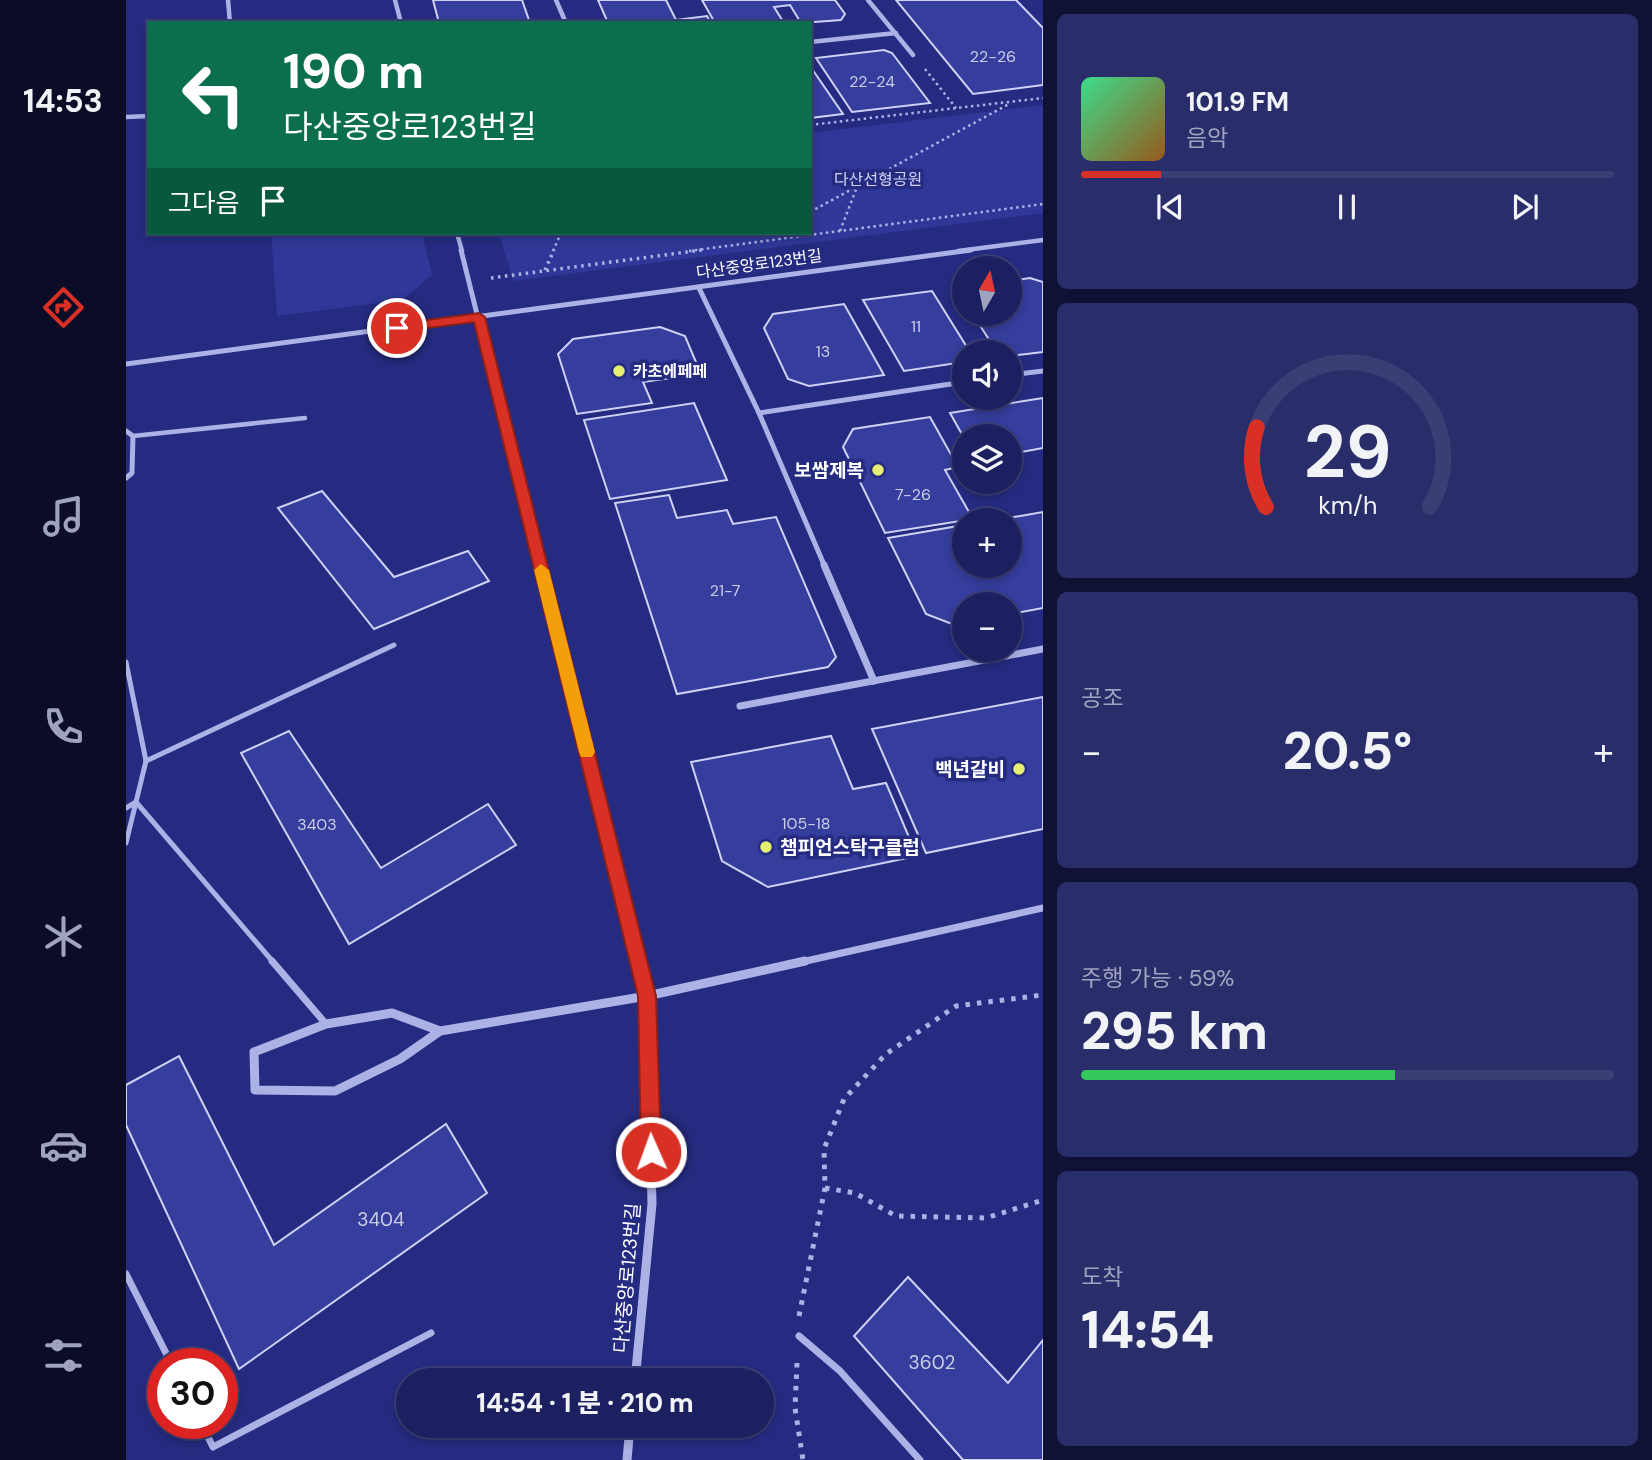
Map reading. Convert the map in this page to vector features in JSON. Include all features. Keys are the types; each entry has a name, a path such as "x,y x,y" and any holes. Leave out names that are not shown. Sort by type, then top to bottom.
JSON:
{"street":[{"path":"228,0 230,21"},
{"path":"395,0 400,21"},
{"path":"556,0 565,21"},
{"path":"868,0 913,55"},
{"path":"812,43 896,33"},
{"path":"126,117 147,116"},
{"name":"다산중앙로123번길","path":"458,235 647,996 652,1204 636,1368"},
{"name":"다산중앙로123번길","path":"126,364 1043,240"},
{"path":"699,288 759,413 874,681"},
{"path":"1022,374 1043,370"},
{"path":"759,413 952,384"},
{"path":"126,431 133,436 132,473 126,478"},
{"path":"740,706 1043,649"},
{"path":"440,1031 392,1013 326,1024 254,1052 256,1090 335,1091 400,1059 440,1031 647,996 1043,908"},
{"path":"627,1460 629,1438"}],"lane":[{"path":"133,436 304,418"},
{"path":"146,761 394,645"},
{"path":"126,662 146,761 126,843"},
{"path":"126,808 136,802"},
{"path":"136,802 326,1024"},
{"path":"126,1274 163,1348"},
{"path":"238,1434 431,1333"},
{"path":"799,1336 840,1371 920,1460"},
{"path":"209,1439 213,1447 228,1439"}],"path":[{"path":"913,55 956,108"},
{"path":"812,125 1043,98"},
{"path":"812,211 1014,101"},
{"path":"840,231 857,187"},
{"path":"469,281 1043,204"},
{"path":"544,270 560,235"},
{"path":"1043,995 957,1006 886,1054 844,1099 824,1149 825,1188 855,1193 896,1216 986,1218 1043,1200"}],"green space":[{"name":"다산선형공원","path":"1043,105 1043,213 513,281 500,235 812,235 812,133"},
{"path":"271,235 422,235 432,275 402,300 277,316"}],"building":[{"path":"433,0 522,0 529,21 438,21"},
{"path":"598,0 666,0 676,20 707,16 710,21 607,21"},
{"path":"702,0 835,0 845,14 841,20 800,21 790,5 774,7 783,21 714,21"},
{"path":"896,0 1016,0 1043,28 1043,85 973,94"},
{"path":"884,50 892,53 930,103 852,112 816,58"},
{"path":"812,69 843,114 812,118"},
{"path":"1030,278 1043,282 1043,352 1022,355 1022,340 989,340 980,326 1022,326 1022,279"},
{"path":"932,291 963,340 952,340 952,364 904,371 863,300"},
{"path":"844,304 884,375 809,386 788,379 764,328 773,314"},
{"path":"660,327 685,336 701,374 643,382 652,403 577,414 558,354 573,339"},
{"path":"1043,398 1043,448 1022,452 1022,424 956,424 950,413 969,410 1022,410 1022,401"},
{"path":"694,403 727,480 610,499 584,420"},
{"path":"930,417 952,456 952,468 945,470 952,482 952,494 959,494 967,508 952,508 952,522 885,533 843,447 853,429"},
{"path":"322,491 394,577 468,551 489,581 374,629 278,508"},
{"path":"669,495 677,518 727,510 733,524 776,517 836,657 828,667 677,694 615,503"},
{"path":"1043,512 1043,608 1022,612 1022,592 952,592 952,624 926,614 888,538 952,527 952,578 1022,578 1022,516"},
{"path":"1043,697 1043,829 926,853 872,729"},
{"path":"289,731 381,868 488,804 516,845 349,944 241,753"},
{"path":"831,736 853,789 886,783 917,856 768,887 722,861 691,762"},
{"path":"179,1056 274,1245 446,1124 487,1193 239,1369 238,1348 229,1348 126,1125 126,1085"},
{"path":"908,1277 1008,1383 1043,1340 1043,1460 963,1460 854,1336"}],"slow traffic":[{"path":"541,570 587,752"}],"place":[{"name":"카초에페페","path":"619,371"},
{"name":"보쌈제복","path":"878,470"},
{"name":"백년갈비","path":"1019,769"},
{"name":"챔피언스탁구클럽","path":"766,847"}],"route":[{"path":"397,328 479,317 647,996 651,1152"}]}
